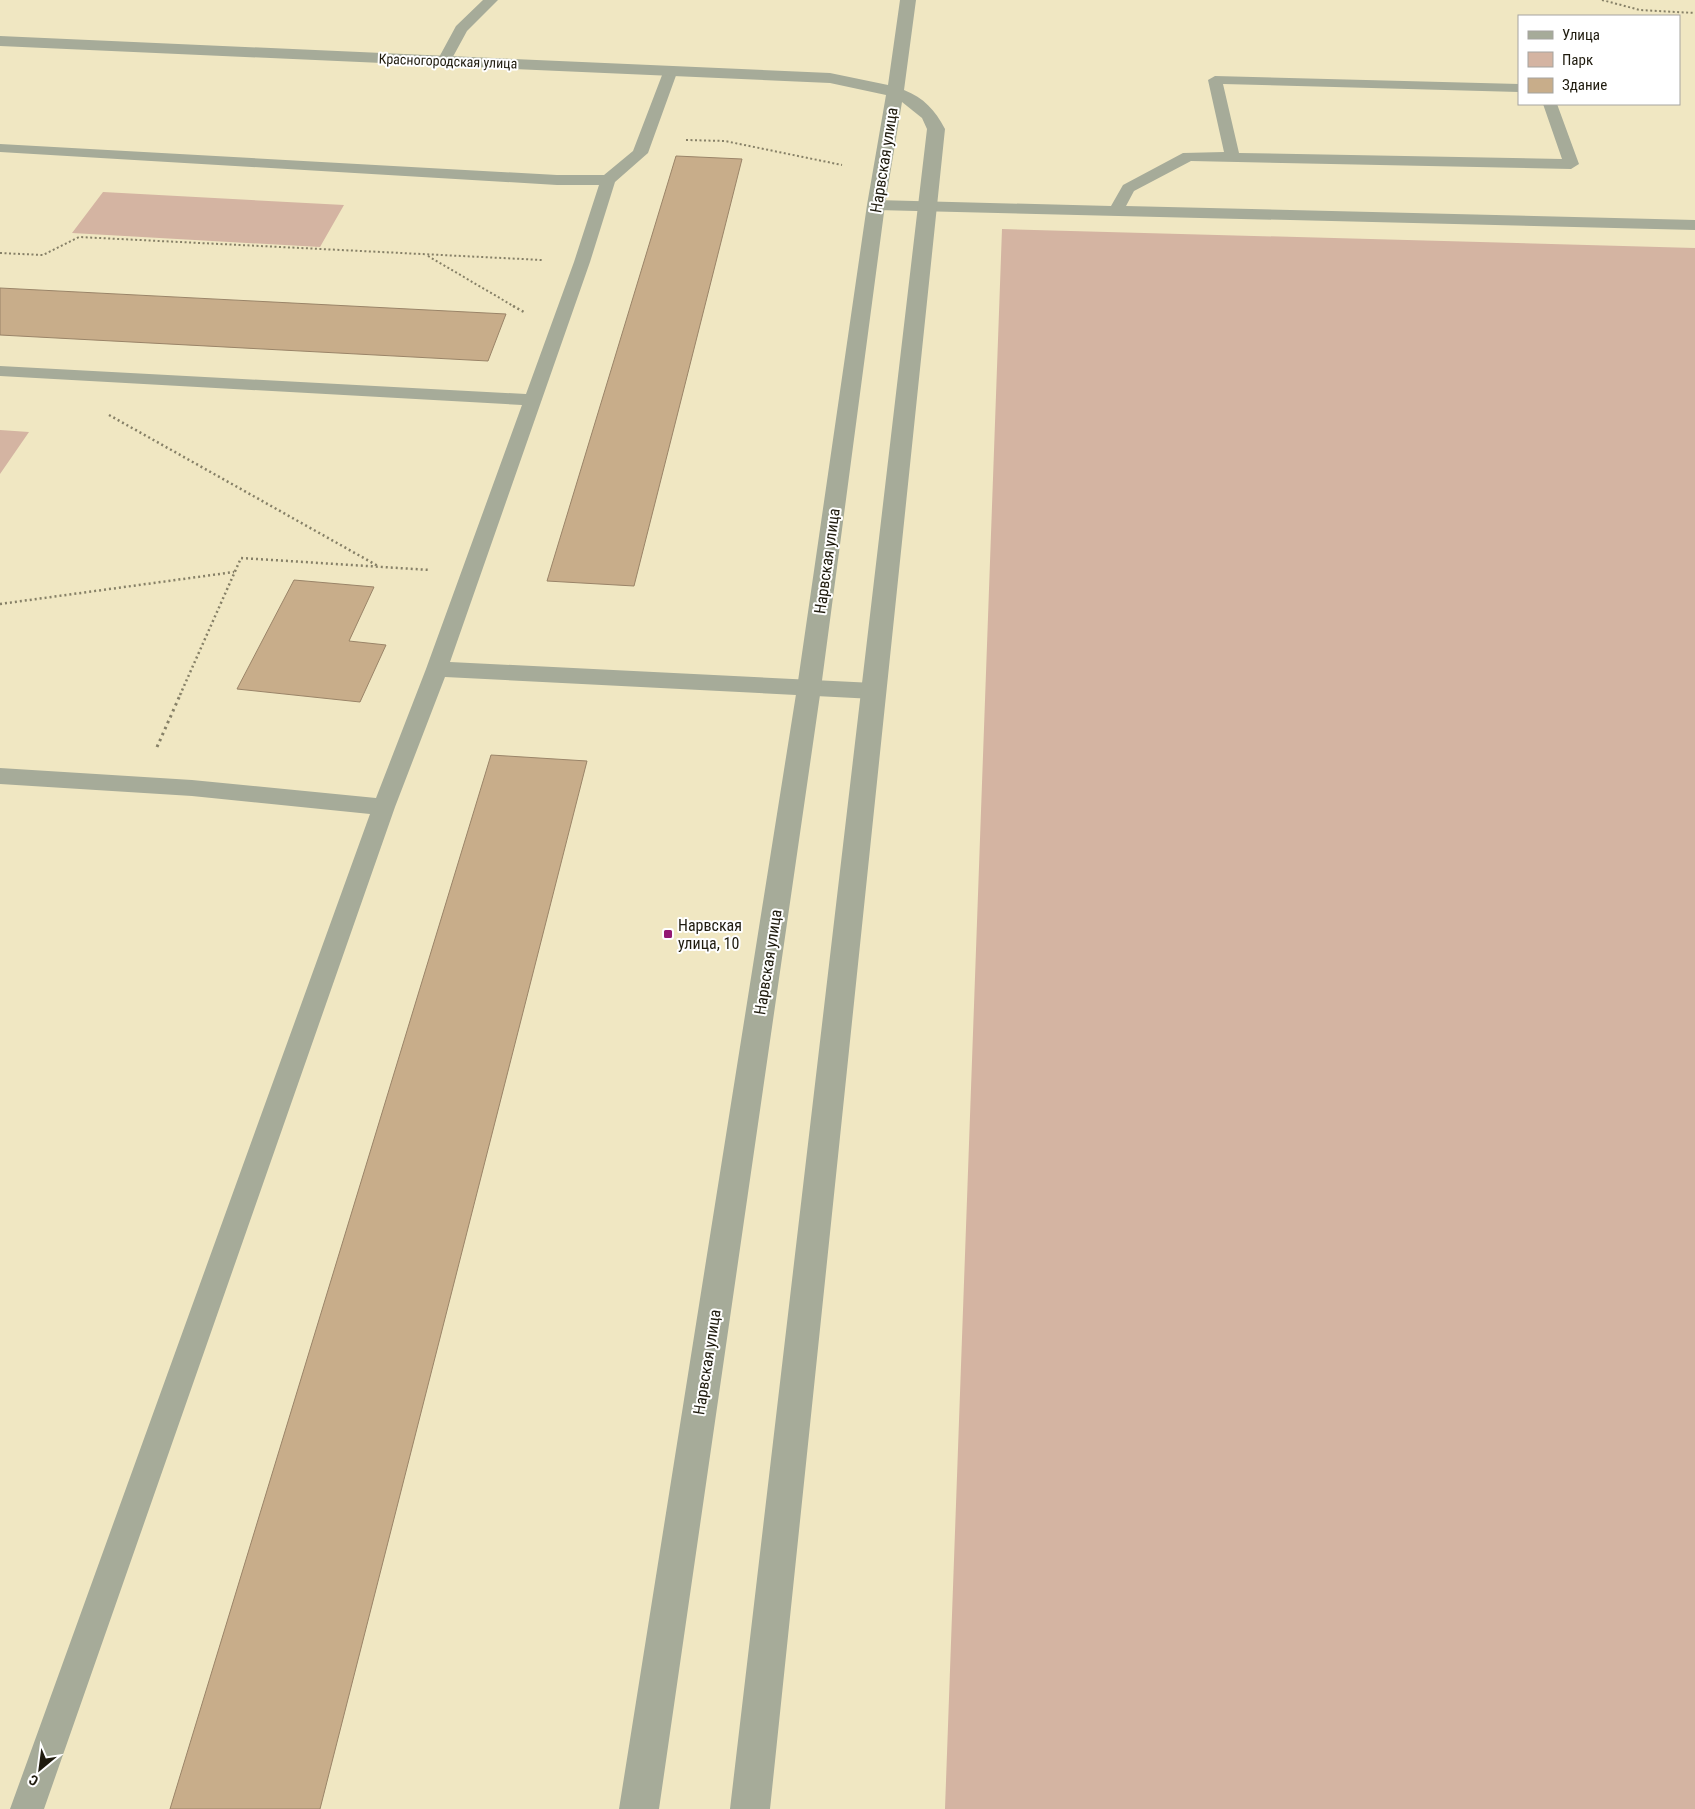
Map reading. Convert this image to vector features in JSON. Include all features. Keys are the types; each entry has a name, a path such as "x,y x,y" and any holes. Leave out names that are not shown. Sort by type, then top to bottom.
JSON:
{"street":[{"path":"896,92 908,0"},
{"name":"Красногородская улица","path":"0,41 830,78 896,92"},
{"name":"Нарвская улица","path":"639,1809 809,688 876,205 896,92 922,106 933,118 936,129 750,1809"}],"lane":[{"path":"444,61 461,30 491,0"},
{"path":"26,1809 384,807 437,669 582,262 608,180 640,153 671,70"},
{"path":"1232,156 1215,80 1518,88"},
{"path":"1116,212 1128,188 1188,156 1571,164 1550,105"},
{"path":"0,148 547,179 608,180"},
{"path":"876,205 1695,225"},
{"path":"0,371 533,400"},
{"path":"437,669 874,691"},
{"path":"0,776 192,788 384,807"}],"path":[{"path":"1602,0 1640,10 1695,13"},
{"path":"645,140 725,141 882,174"},
{"path":"0,253 43,255 79,237 582,262"},
{"path":"427,255 557,331"},
{"path":"103,412 381,567"},
{"path":"140,785 241,558 471,573"},
{"path":"0,604 235,572"}],"green space":[{"path":"103,192 344,205 320,247 72,233"},
{"path":"1002,229 1695,248 1695,1809 945,1809"},
{"path":"0,430 29,432 0,474"}],"building":[{"path":"676,156 742,159 634,586 547,581"},
{"path":"0,288 506,314 488,361 0,335"},
{"path":"294,580 374,587 349,641 386,645 360,702 237,689"},
{"path":"491,755 587,761 320,1809 170,1809"}],"place":[{"name":"Нарвская улица, 10","path":"668,934"}]}
